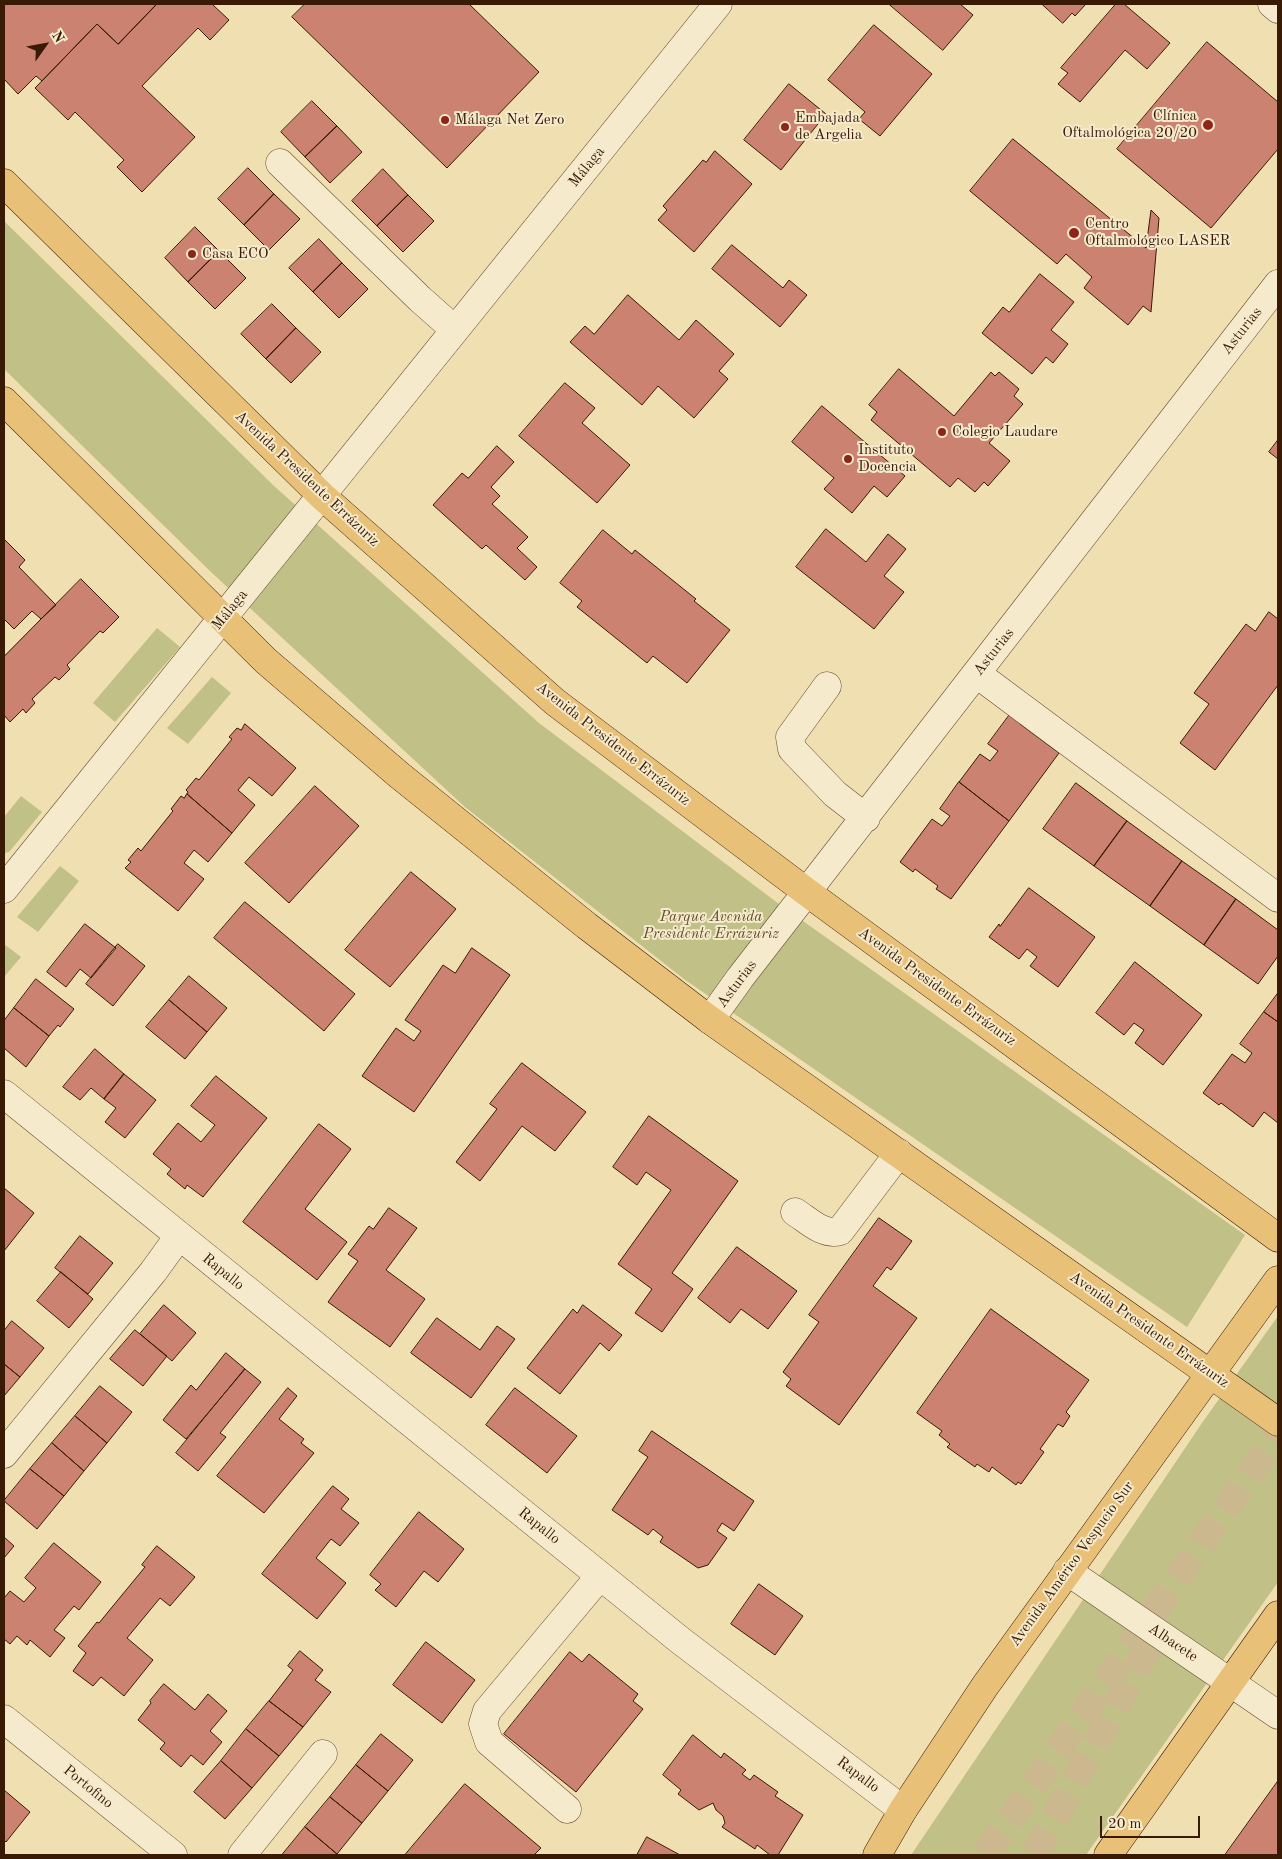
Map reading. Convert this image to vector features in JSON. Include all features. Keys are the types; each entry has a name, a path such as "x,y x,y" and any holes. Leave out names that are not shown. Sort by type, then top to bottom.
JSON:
{"main road":[{"name":"Avenida Presidente Errázuriz","path":"4,183 322,496 555,702 808,893 1278,1238"},
{"name":"Avenida Presidente Errázuriz","path":"4,401 266,660 399,775 587,926 710,1020 1278,1422"},
{"name":"Avenida Américo Vespucio Sur","path":"877,1855 903,1810 985,1686 1278,1280"},
{"path":"1108,1855 1278,1615"}],"street":[{"name":"Málaga","path":"4,889 718,4"},
{"path":"1272,4 1278,9"},
{"path":"280,163 420,299 455,330"},
{"name":"Asturias","path":"710,1020 740,978 808,893 1278,284"},
{"path":"977,674 1278,898"},
{"path":"827,686 790,736 792,749 835,794 866,818"},
{"name":"Rapallo","path":"4,1094 681,1641 903,1810"},
{"path":"795,1212 823,1230 833,1233 840,1231 899,1153"},
{"path":"4,1454 146,1280 178,1236"},
{"name":"Albacete","path":"1068,1571 1278,1715"},
{"path":"566,1809 489,1742 483,1724 487,1711 600,1576"},
{"name":"Portofino","path":"4,1719 173,1855"},
{"path":"242,1855 324,1754"}],"green space":[{"name":"Parque Avenida Presidente Errázuriz","path":"4,221 273,485 539,723 779,904 1245,1235 1187,1327 684,979 465,807 211,572 4,369"},
{"path":"157,628 180,647 115,722 93,703"},
{"path":"212,677 231,693 188,744 167,728"},
{"path":"21,796 42,812 9,852 4,853 4,817"},
{"path":"60,866 79,881 38,932 17,917"},
{"path":"4,944 21,957 4,977"},
{"path":"1278,1316 1278,1582 1086,1855 911,1855 1202,1423"}],"building":[{"path":"4,4 157,4 118,44 97,24 42,81 36,76 18,94 4,79"},
{"path":"157,4 212,4 229,20 210,40 198,28 142,86 195,137 142,192 117,167 124,160 75,112 68,120 35,88 97,24 118,44"},
{"name":"Málaga Net Zero","path":"305,4 469,4 539,72 447,168 292,17"},
{"path":"889,4 960,4 973,15 943,50"},
{"path":"1042,4 1086,4 1075,16 1072,13 1063,23"},
{"path":"1116,4 1124,4 1170,43 1147,69 1125,50 1080,102 1058,84 1068,73 1061,68"},
{"path":"874,25 932,74 880,136 859,119 865,112 828,80"},
{"name":"Clínica Oftalmológica 20/20","path":"1207,42 1278,102 1278,149 1211,228 1117,149"},
{"name":"Embajada de Argelia","path":"789,84 826,114 781,170 744,140"},
{"path":"312,101 337,126 305,157 281,132"},
{"path":"337,126 362,152 330,183 305,157"},
{"name":"Centro Oftalmológico LASER","path":"1013,139 1146,248 1151,210 1159,218 1151,312 1143,306 1128,325 1084,288 1092,277 1066,254 1057,264 970,191"},
{"path":"715,151 752,184 694,252 658,220 667,210 663,206 703,160 706,162"},
{"path":"248,168 274,194 244,225 218,199"},
{"path":"383,169 408,195 377,226 352,201"},
{"path":"274,194 300,219 269,250 244,225"},
{"path":"408,195 434,221 403,252 377,226"},
{"name":"Casa ECO","path":"195,227 219,251 188,282 165,258"},
{"path":"319,239 342,263 313,292 289,268"},
{"path":"732,245 783,288 789,280 807,295 780,327 712,269"},
{"path":"219,251 246,278 215,309 188,282"},
{"path":"342,263 368,289 339,318 313,292"},
{"path":"1040,274 1074,302 1051,330 1068,344 1053,363 1046,357 1032,374 982,333 1003,307 1009,312"},
{"path":"628,295 679,340 696,320 734,354 719,371 728,379 694,418 658,386 642,405 570,342 585,326 594,334"},
{"path":"272,304 296,328 266,359 241,334"},
{"path":"296,328 321,352 291,383 266,359"},
{"name":"Colegio Laudare","path":"899,369 954,416 991,372 995,376 999,372 1019,389 1014,396 1023,404 989,443 1010,461 988,486 984,482 975,492 958,478 950,487 871,420 877,412 869,405"},
{"path":"565,383 595,408 582,423 630,465 597,503 519,436"},
{"name":"Instituto Docencia","path":"822,406 905,476 887,497 874,486 852,513 824,489 834,478 792,442"},
{"path":"1278,440 1278,459 1269,452"},
{"path":"497,446 514,462 491,487 500,496 492,504 528,537 517,548 537,567 525,580 486,545 482,549 433,505 462,473 468,478"},
{"path":"826,529 866,562 888,534 906,549 884,576 904,592 874,629 796,567"},
{"path":"603,530 632,554 635,550 696,599 694,601 730,630 687,683 653,656 647,663 577,607 582,601 560,583"},
{"path":"4,539 25,560 19,567 56,605 41,619 32,611 14,629 4,619"},
{"path":"81,579 119,617 103,633 100,631 67,665 70,669 59,680 55,677 32,699 35,703 26,713 23,709 10,722 4,715 4,653 5,655"},
{"path":"1269,612 1278,619 1278,685 1215,770 1180,743 1209,704 1194,693 1246,624 1255,631"},
{"path":"1011,713 1022,722 1020,724 1059,753 1009,821 959,782 980,754 990,761 998,751 988,744"},
{"path":"245,724 296,768 272,796 249,777 238,790 255,805 232,833 187,794 186,790 196,778 199,780 232,739 229,737 237,728 241,730"},
{"path":"959,782 1009,821 951,899 936,889 938,886 915,869 913,872 900,862 932,819 942,826 950,816 940,809"},
{"path":"1076,783 1127,821 1094,866 1043,829"},
{"path":"315,786 359,826 289,903 245,863"},
{"path":"187,794 232,833 208,862 194,850 184,863 204,879 178,911 125,868 131,862 128,860 138,848 141,851 173,811 171,809 181,796 184,798"},
{"path":"1127,821 1182,861 1150,906 1094,866"},
{"path":"1182,861 1236,899 1204,945 1150,906"},
{"path":"411,872 456,909 390,987 345,950"},
{"path":"1029,888 1095,937 1058,987 1030,966 1037,957 1027,949 1019,959 989,937 999,924 1000,926"},
{"path":"1236,899 1278,930 1278,956 1258,984 1204,945"},
{"path":"245,902 355,994 324,1031 214,938"},
{"path":"85,924 116,948 91,978 80,969 66,987 47,972"},
{"path":"118,944 145,966 113,1006 86,984"},
{"path":"472,948 510,975 414,1112 362,1076 396,1028 414,1041 421,1031 405,1020 443,965 455,973"},
{"path":"1135,962 1202,1015 1163,1065 1135,1043 1144,1030 1134,1023 1124,1035 1096,1013"},
{"path":"189,976 227,1008 207,1032 169,1000"},
{"path":"36,979 74,1009 60,1027 58,1025 49,1036 14,1008"},
{"path":"1278,993 1278,1022 1264,1012"},
{"path":"169,1000 207,1032 185,1059 146,1027"},
{"path":"14,1008 49,1036 26,1067 4,1048 4,1021"},
{"path":"1264,1012 1278,1022 1278,1123 1264,1112 1253,1127 1221,1103 1219,1105 1203,1093 1232,1054 1245,1063 1252,1053 1240,1044"},
{"path":"95,1049 124,1074 104,1099 91,1088 80,1100 63,1087"},
{"path":"522,1063 586,1112 555,1151 522,1126 480,1181 456,1162 497,1109 490,1104"},
{"path":"124,1074 156,1100 125,1138 105,1122 116,1108 104,1099"},
{"path":"216,1076 267,1118 203,1197 187,1185 185,1189 167,1174 171,1169 153,1154 178,1123 201,1142 215,1125 191,1106"},
{"path":"649,1116 738,1181 672,1273 693,1289 662,1332 635,1313 652,1289 618,1264 671,1190 646,1172 637,1185 613,1167"},
{"path":"319,1124 351,1149 305,1209 347,1242 317,1280 243,1222"},
{"path":"4,1188 34,1213 4,1251"},
{"path":"389,1208 417,1228 386,1270 425,1299 390,1347 328,1302 358,1261 348,1254 369,1226 373,1229"},
{"path":"879,1218 912,1241 891,1270 887,1267 873,1286 917,1318 839,1425 786,1386 791,1379 783,1372 819,1322 809,1315"},
{"path":"80,1236 113,1263 88,1294 55,1268"},
{"path":"737,1247 797,1291 768,1329 741,1309 730,1323 698,1298"},
{"path":"61,1272 93,1299 69,1328 37,1301"},
{"path":"164,1305 196,1333 172,1361 140,1334"},
{"path":"583,1305 622,1335 609,1351 600,1343 560,1394 527,1368 573,1309 577,1313"},
{"path":"991,1309 1089,1380 1066,1412 1070,1416 1063,1427 1058,1424 1040,1449 1044,1452 1021,1484 1018,1482 1016,1485 992,1467 989,1472 977,1464 975,1467 947,1447 950,1444 939,1435 942,1431 917,1413"},
{"path":"437,1318 480,1350 497,1326 515,1339 471,1398 411,1353"},
{"path":"12,1321 44,1348 20,1377 4,1364 4,1331"},
{"path":"135,1330 167,1356 143,1386 110,1359"},
{"path":"226,1353 245,1369 186,1439 163,1420 191,1385 196,1390"},
{"path":"4,1364 20,1377 4,1396"},
{"path":"245,1369 261,1382 220,1433 226,1437 198,1471 176,1453"},
{"path":"100,1386 132,1412 107,1443 75,1416"},
{"path":"288,1388 297,1396 279,1419 304,1439 301,1443 314,1453 264,1513 217,1476"},
{"path":"515,1388 577,1436 547,1473 486,1425"},
{"path":"75,1416 107,1443 84,1471 52,1443"},
{"path":"652,1431 754,1501 734,1531 722,1523 717,1531 727,1538 708,1565 698,1568 660,1542 663,1537 653,1529 648,1535 612,1510 648,1457 639,1451"},
{"path":"52,1443 84,1471 64,1496 30,1469"},
{"path":"30,1469 64,1496 37,1529 4,1501"},
{"path":"333,1486 349,1499 341,1509 359,1523 340,1546 331,1539 316,1558 346,1583 317,1619 262,1574"},
{"path":"419,1512 464,1549 438,1582 424,1571 396,1607 375,1590 381,1584 370,1575"},
{"path":"4,1537 14,1546 4,1558"},
{"path":"54,1543 101,1582 79,1610 74,1606 54,1630 65,1638 50,1657 30,1640 27,1645 17,1636 10,1644 4,1639 4,1598 10,1591 24,1602 36,1588 25,1578"},
{"path":"157,1546 195,1577 170,1606 160,1598 127,1638 153,1660 124,1696 101,1677 93,1686 73,1671 86,1653 78,1646 145,1567 142,1565"},
{"path":"759,1584 803,1616 775,1655 731,1624"},
{"path":"426,1642 475,1680 442,1723 393,1685"},
{"path":"300,1651 323,1670 315,1680 331,1692 303,1727 269,1701 293,1670 288,1666"},
{"path":"570,1652 582,1662 589,1654 638,1694 633,1701 643,1709 576,1792 504,1734"},
{"path":"164,1684 195,1710 208,1694 227,1711 210,1731 222,1742 203,1765 191,1755 181,1767 160,1749 165,1743 138,1720"},
{"path":"269,1701 303,1727 279,1756 246,1729"},
{"path":"246,1729 279,1756 252,1788 221,1761"},
{"path":"381,1734 413,1760 388,1791 356,1765"},
{"path":"693,1735 721,1758 724,1753 746,1770 742,1774 750,1780 754,1775 778,1792 775,1796 803,1815 778,1855 770,1855 757,1845 755,1849 722,1827 725,1823 723,1816 716,1810 713,1803 699,1810 678,1794 681,1790 663,1775"},
{"path":"221,1761 252,1788 225,1819 194,1792"},
{"path":"356,1765 388,1791 362,1823 330,1797"},
{"path":"1278,1781 1278,1855 1225,1855"},
{"path":"465,1784 541,1848 534,1855 405,1855"},
{"path":"4,1790 30,1812 6,1842 4,1840"},
{"path":"330,1797 362,1823 337,1854 305,1827"},
{"path":"305,1827 337,1854 282,1855"},
{"path":"647,1837 680,1855 637,1855"}],"tunnel":[{"path":"985,1855 1278,1433"},
{"path":"1034,1855 1154,1637"}],"place":[{"name":"Málaga Net Zero","path":"445,120"},
{"name":"Clínica Oftalmológica 20/20","path":"1208,125"},
{"name":"Embajada de Argelia","path":"785,127"},
{"name":"Centro Oftalmológico LASER","path":"1074,233"},
{"name":"Casa ECO","path":"192,254"},
{"name":"Colegio Laudare","path":"942,432"},
{"name":"Instituto Docencia","path":"848,459"}]}
